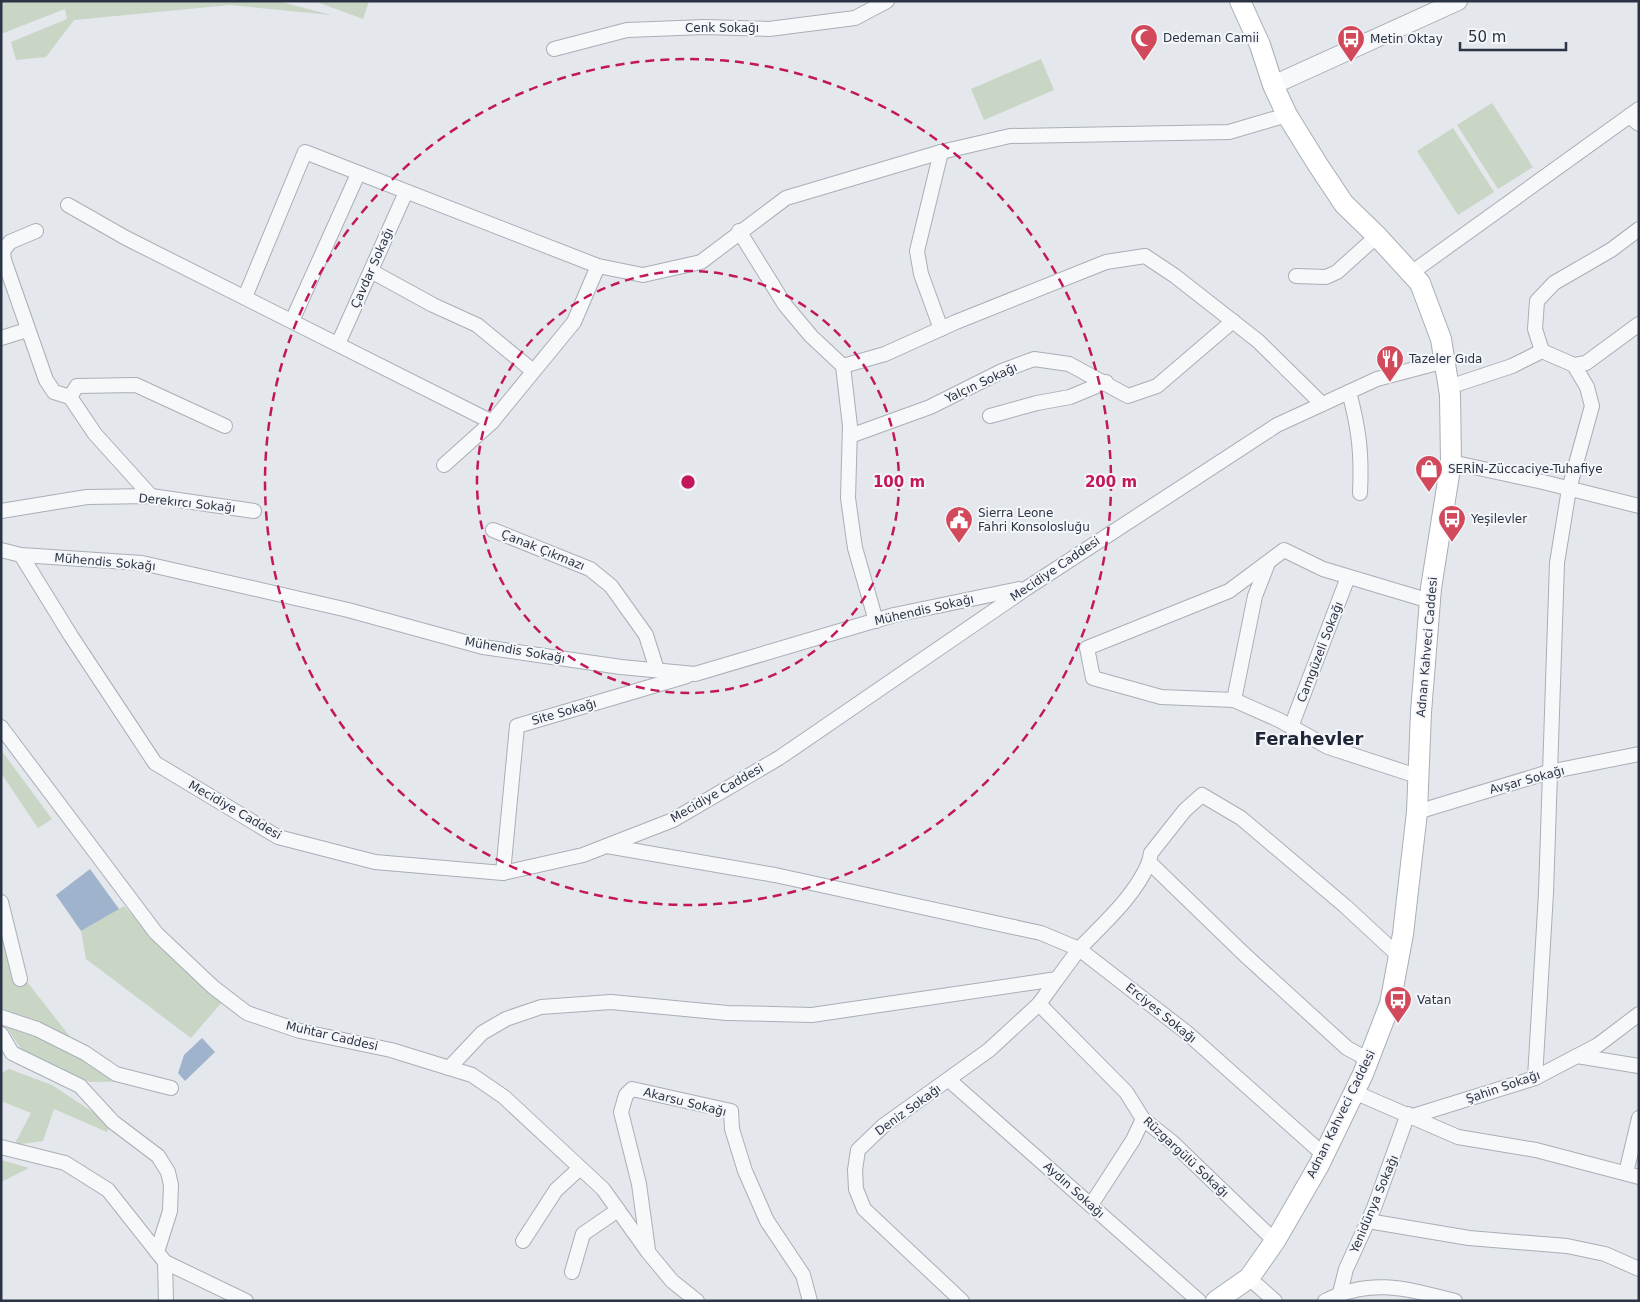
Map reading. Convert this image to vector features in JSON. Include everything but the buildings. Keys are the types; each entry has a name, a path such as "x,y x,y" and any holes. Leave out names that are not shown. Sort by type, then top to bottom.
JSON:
{"main road":[{"name":"Adnan Kahveci Caddesi","path":"1216,1301 1249,1278 1275,1241 1324,1154 1369,1060 1390,1004 1399,956 1417,812 1430,601 1451,462 1449,387 1445,361 1441,339 1420,283 1377,236 1344,204 1287,115 1272,84 1260,45 1240,1"}],"street":[{"name":"Cenk Sokağı","path":"554,49 627,30 705,27 769,28 855,18 887,1"},
{"path":"1272,84 1458,1"},
{"path":"245,297 305,152 598,266 643,275 701,262 739,231 786,198 942,152 1010,136 1229,132 1287,115"},
{"path":"1411,273 1635,116"},
{"path":"941,329 921,274 918,252 942,152"},
{"path":"292,321 358,174"},
{"name":"Çavdar Sokağı","path":"338,344 406,192"},
{"path":"68,205 126,238 492,422"},
{"path":"1639,229 1611,250 1554,283 1537,301 1535,328 1542,351 1574,365 1586,363 1639,324"},
{"path":"739,231 785,305 811,336 843,366 850,436 848,498 854,540 876,621"},
{"path":"36,232 10,242 3,251 27,330 46,380 54,392 70,397 96,434 151,496"},
{"path":"1296,276 1326,277 1337,272 1377,236"},
{"path":"843,366 885,354 941,329 1106,262 1145,256 1175,276 1258,340 1322,404"},
{"path":"444,465 492,422 574,322 598,266"},
{"path":"371,271 434,305 477,325 534,371"},
{"name":"Yalçın Sokağı","path":"850,436 930,407 1002,371 1034,359 1069,364 1106,382 1128,396 1157,386 1233,321"},
{"path":"1,338 27,330"},
{"path":"1449,387 1512,366 1542,351"},
{"name":"Mecidiye Caddesi","path":"21,555 71,636 155,763 278,837 374,862 503,873 583,855 673,820 779,758 1027,588 1276,425 1377,379 1445,361"},
{"path":"1535,1078 1546,893 1557,563 1569,489 1592,406 1587,387 1574,365"},
{"path":"990,416 1037,403 1070,397 1106,382"},
{"path":"70,397 77,386 136,385 225,426"},
{"path":"1350,392 1362,454 1360,492"},
{"path":"1451,462 1639,506"},
{"name":"Derekırcı Sokağı","path":"1,510 87,497 151,496 254,511"},
{"name":"Çanak Çıkmazı","path":"493,530 590,569 611,586 646,636 657,670"},
{"name":"Mühendis Sokağı","path":"1,550 21,555 142,563 348,610 484,647 695,674 876,621 1027,588"},
{"path":"1420,777 1328,747 1234,700 1161,697 1093,678 1086,648 1229,591 1284,550 1323,569 1430,601"},
{"path":"1234,700 1255,596 1269,562"},
{"name":"Camgüzeli Sokağı","path":"1291,727 1348,577"},
{"name":"Site Sokağı","path":"503,873 517,726 695,674"},
{"name":"Muhtar Caddesi","path":"1,727 156,933 213,986 247,1013 300,1031 391,1050 472,1075 504,1096 603,1189 648,1252 672,1281 697,1301"},
{"name":"Avşar Sokağı","path":"1417,812 1549,772 1639,754"},
{"path":"1079,949 1118,907 1145,874 1151,853 1185,810 1202,795 1241,818 1345,906 1399,956"},
{"name":"Erciyes Sokağı","path":"607,846 775,876 1032,931 1079,949 1186,1032 1324,1154"},
{"path":"1149,862 1245,955 1340,1041 1369,1060"},
{"path":"1,902 20,979"},
{"name":"Deniz Sokağı","path":"962,1301 864,1209 856,1189 855,1170 858,1150 883,1126 950,1080 989,1050 1039,1004 1079,949"},
{"path":"449,1068 482,1033 506,1019 540,1007 611,1002 727,1013 812,1015 1057,979"},
{"name":"Rüzgargülü Sokağı","path":"1039,1004 1126,1092 1143,1119 1172,1142 1275,1241"},
{"name":"Şahin Sokağı","path":"1411,1115 1535,1078 1598,1045 1639,1014"},
{"path":"1,1017 37,1029 85,1053 116,1074 171,1088"},
{"path":"1,1034 12,1053 80,1086 113,1122 158,1156 168,1172 171,1185 170,1211 161,1257 166,1301"},
{"path":"1576,1056 1639,1066"},
{"name":"Aydın Sokağı","path":"950,1080 1199,1301"},
{"name":"Akarsu Sokağı","path":"648,1252 638,1184 621,1112 626,1095 632,1089 731,1111 732,1129 745,1171 767,1221 803,1275 810,1301"},
{"path":"1354,1092 1458,1136 1536,1150 1632,1175 1639,1118"},
{"name":"Yenidünya Sokağı","path":"1340,1293 1346,1269 1368,1221 1411,1115"},
{"path":"1090,1205 1133,1140 1143,1119"},
{"path":"1,1147 65,1163 108,1190 161,1257 246,1301"},
{"path":"523,1241 556,1190 580,1168"},
{"path":"572,1272 583,1234 618,1210"},
{"path":"1368,1221 1469,1238 1567,1246 1606,1254 1639,1269"},
{"path":"1249,1278 1275,1301"},
{"path":"1325,1301 1353,1289 1385,1286 1416,1295 1455,1301"}],"green space":[{"path":"1,1 278,1 331,15 230,5 74,20 46,57 16,60 11,42 67,19 65,9 1,34"},
{"path":"314,1 369,1 363,19"},
{"path":"1041,59 1054,90 984,120 971,89"},
{"path":"1492,103 1533,167 1498,189 1457,125"},
{"path":"1453,128 1494,192 1458,215 1417,151"},
{"path":"1,750 52,819 38,828 1,773"},
{"path":"124,906 157,942 223,1001 191,1038 86,959 81,931"},
{"path":"1,915 20,982 28,983 78,1047 148,1081 90,1082 66,1073 23,1052 1,1019"},
{"path":"9,1069 52,1085 111,1124 107,1132 54,1109 43,1141 14,1145 31,1113 1,1101 1,1073"},
{"path":"1,1160 29,1168 1,1182"}],"water":[{"path":"90,869 119,909 81,931 56,895"},
{"path":"202,1038 215,1052 185,1081 178,1073 184,1055"}],"place":[{"name":"Dedeman Camii","path":"1144,62"},
{"name":"Metin Oktay","path":"1351,63"},
{"name":"Tazeler Gıda","path":"1390,383"},
{"name":"SERİN-Züccaciye-Tuhafiye","path":"1429,493"},
{"name":"Yeşilevler","path":"1452,543"},
{"name":"Sierra Leone Fahri Konsolosluğu","path":"959,544"},
{"name":"Vatan","path":"1398,1024"}],"district":[{"name":"Ferahevler","path":"1309,738"}]}
